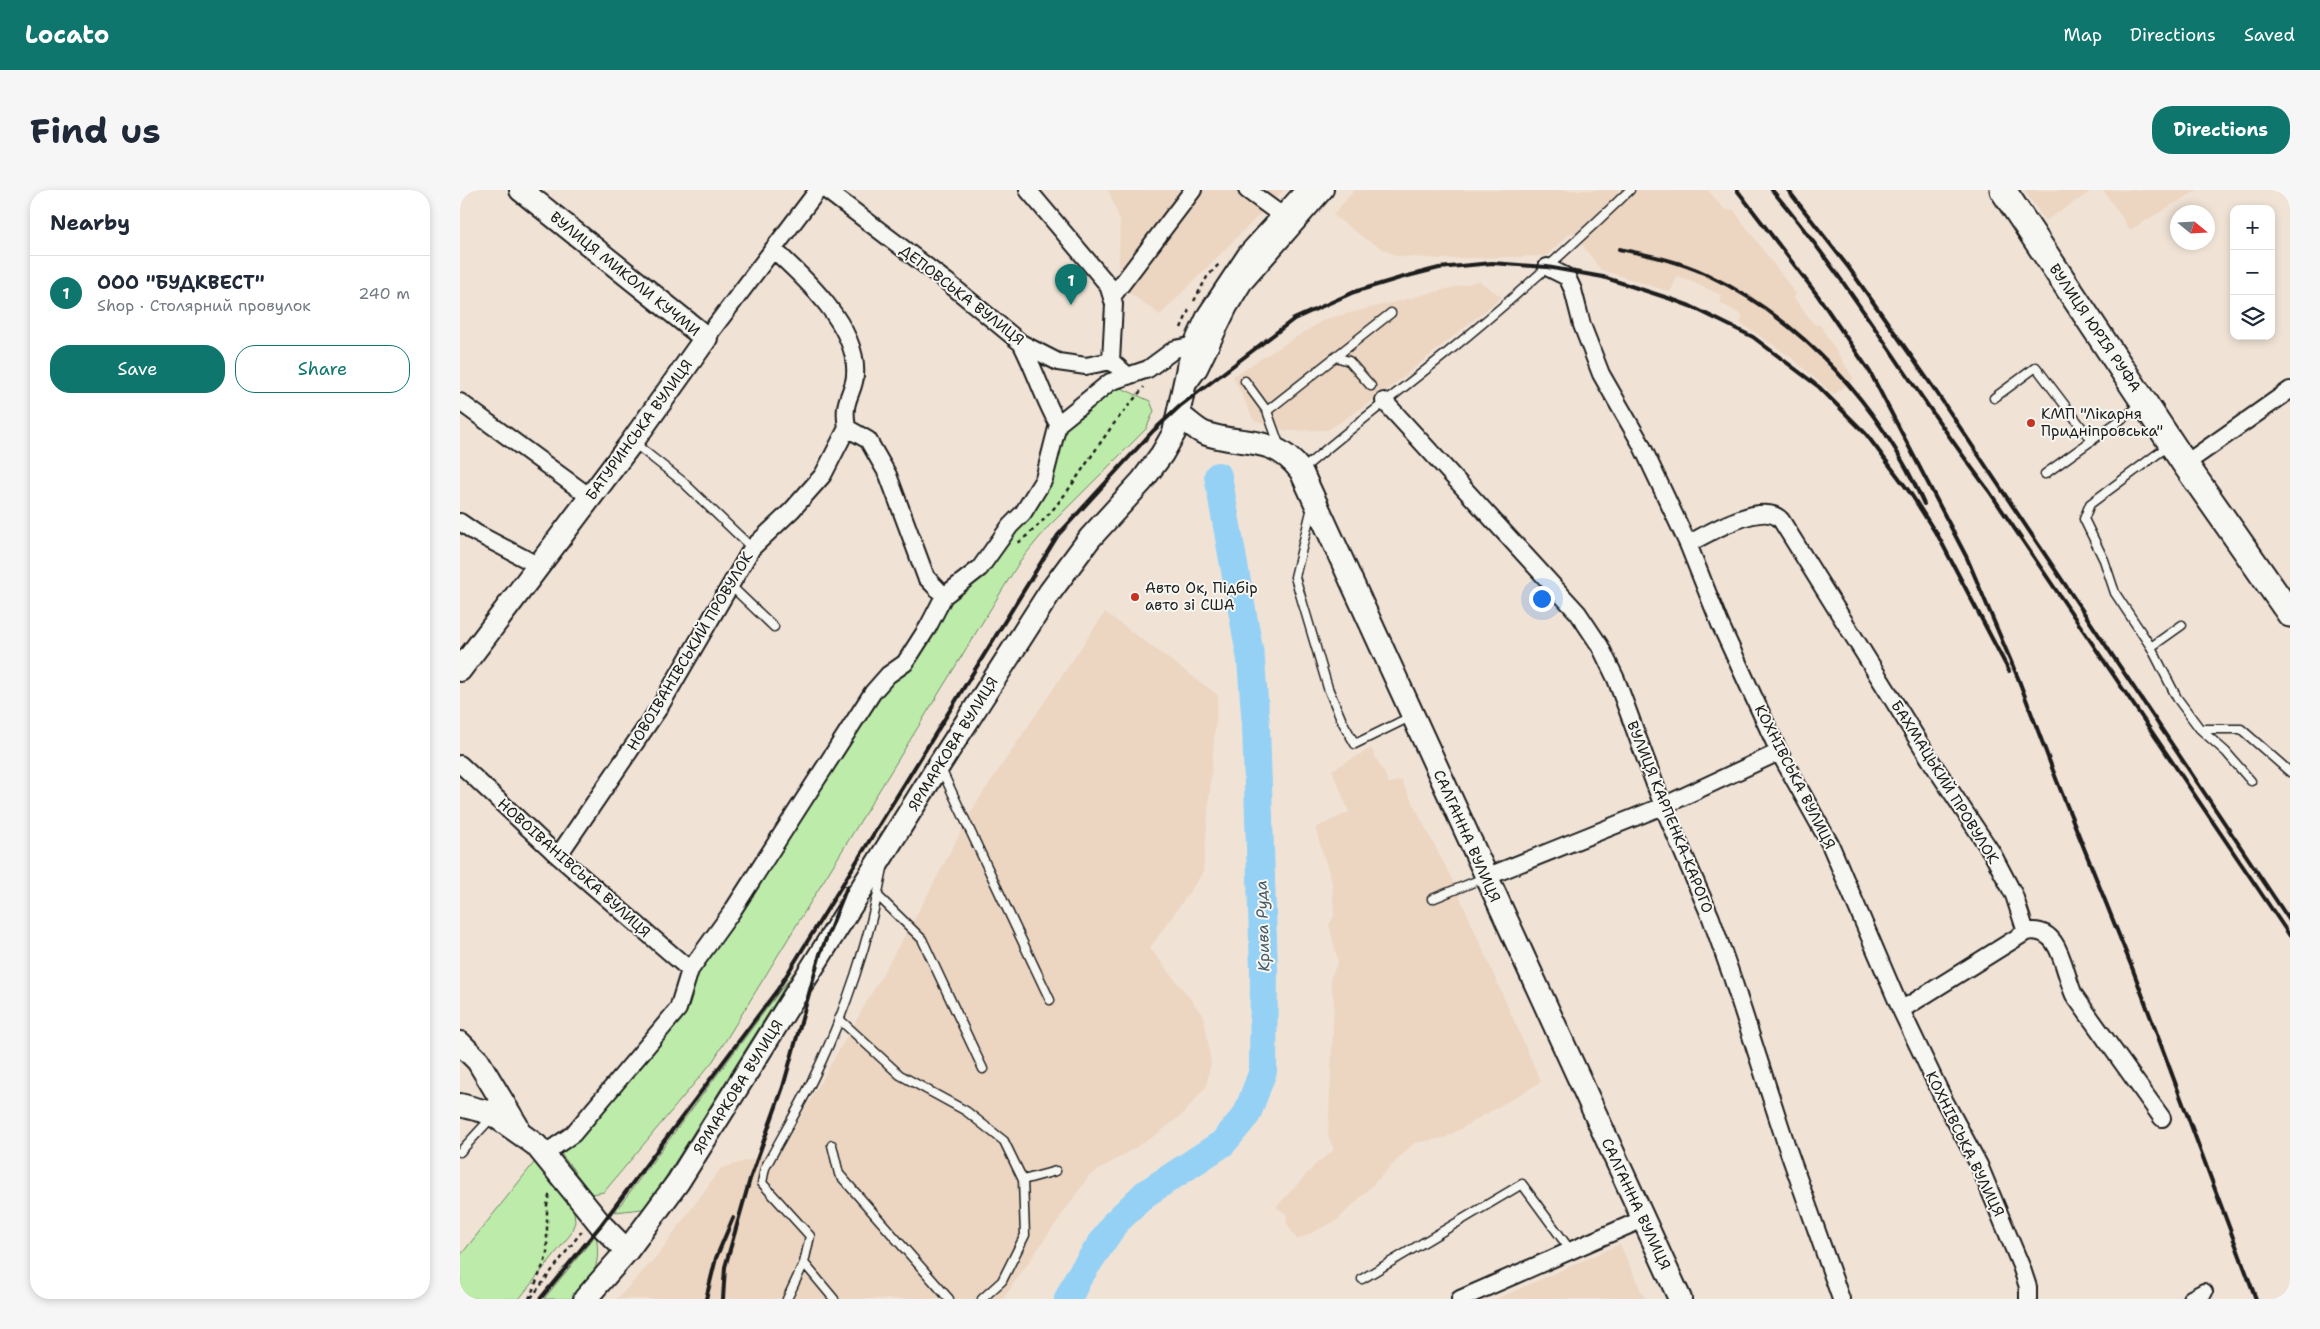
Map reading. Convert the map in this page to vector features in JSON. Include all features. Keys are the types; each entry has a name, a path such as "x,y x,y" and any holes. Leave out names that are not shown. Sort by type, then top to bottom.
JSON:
{"main road":[{"name":"ВУЛИЦЯ ЮРІЯ РУФА","path":"2003,190 2178,453 2290,614"}],"street":[{"name":"ВУЛИЦЯ МИКОЛИ КУЧМИ","path":"521,190 706,338"},
{"name":"БАТУРИНСЬКА ВУЛИЦЯ","path":"460,670 632,442 706,338 818,190"},
{"name":"ДЕПОВСЬКА ВУЛИЦЯ","path":"826,190 946,281 1020,342 1042,354 1066,363 1086,366 1111,361"},
{"path":"1028,190 1108,285 1114,304 1111,361 1128,376"},
{"path":"1112,297 1193,190"},
{"path":"1248,190 1284,217"},
{"name":"ЯРМАРКОВА ВУЛИЦЯ","path":"585,1299 627,1251 678,1182 939,764 1050,592 1090,538 1142,481 1162,454 1174,433 1195,345 1209,315 1249,255 1308,190"},
{"path":"1180,404 1229,307 1243,284 1325,190"},
{"path":"773,249 808,280 837,318 855,359 855,377 846,408 846,428 868,440 888,475 926,577 944,596"},
{"name":"КОХНІВСЬКА ВУЛИЦЯ","path":"1547,267 1567,277 1574,290 1582,325 1601,374 1640,442 1688,544 1720,624 1780,752 1830,844 1901,1010 1943,1098 1979,1165 2021,1266 2028,1287 2028,1299"},
{"path":"1020,342 1033,367 1045,402 1058,424"},
{"path":"550,1161 661,1031 678,1008 690,970 731,912 873,692 888,675 905,662 928,627 944,596 980,568 1010,526 1023,513 1044,479 1058,424 1110,382 1148,370 1176,349 1195,345"},
{"path":"2178,453 2290,390"},
{"name":"ВУЛИЦЯ КАРПЕНКА-КАРОГО","path":"1384,401 1578,613 1600,646 1616,679 1664,806 1711,918 1787,1146 1841,1299"},
{"path":"460,402 590,498"},
{"name":"САЛГАННА ВУЛИЦЯ","path":"1180,404 1203,432 1268,445 1291,457 1301,471 1680,1299"},
{"name":"НОВОІВАНІВСЬКИЙ ПРОВУЛОК","path":"558,856 659,708 752,548 792,510 822,475 846,428"},
{"path":"1162,454 1203,432"},
{"name":"БАХМАЦЬКИЙ ПРОВУЛОК","path":"1688,544 1762,512 1776,514 1931,761 1992,853 2014,895 2026,932"},
{"path":"460,522 476,533 538,566"},
{"path":"1486,878 1664,806 1780,752"},
{"name":"НОВОІВАНІВСЬКА ВУЛИЦЯ","path":"460,764 558,856 690,970"},
{"path":"1901,1010 2026,932 2037,929 2048,933 2057,947 2066,979 2074,995 2162,1118"},
{"path":"460,1043 478,1062 520,1132"},
{"path":"460,1105 494,1114 520,1132 550,1161 594,1216 627,1251"},
{"path":"1460,1299 1643,1219"}],"lane":[{"path":"1301,471 1384,401 1448,352 1547,267 1630,190"},
{"path":"1267,412 1391,313"},
{"path":"1336,357 1349,361 1371,386"},
{"path":"1994,398 2036,367 2092,440"},
{"path":"1245,381 1267,412 1281,451"},
{"path":"2045,474 2144,402"},
{"path":"632,442 682,481 752,548"},
{"path":"2178,453 2090,504 2084,519 2104,560 2115,594 2151,647 2177,698 2200,729 2226,752 2251,781"},
{"path":"1314,498 1295,577 1328,688 1342,721 1355,744 1412,716"},
{"path":"730,585 774,627"},
{"path":"2151,647 2182,625"},
{"path":"2200,729 2241,729 2290,772"},
{"path":"939,764 1050,1000"},
{"path":"788,1299 804,1263 810,1236 762,1182 764,1168 814,1077 839,1018 878,896 887,849"},
{"path":"1432,899 1486,878"},
{"path":"878,896 922,939 983,1069"},
{"path":"839,1018 900,1075 966,1111 1004,1141 1023,1180 1025,1236 1002,1281 982,1299"},
{"path":"460,1152 494,1114"},
{"path":"832,1145 839,1174 949,1299"},
{"path":"1023,1180 1056,1171"},
{"path":"1362,1279 1522,1184 1572,1250"},
{"path":"804,1263 834,1299"}],"path":[{"path":"1015,546 1035,530 1072,488 1108,431 1145,386"},
{"path":"530,1299 547,1256 547,1205 550,1161"},
{"path":"530,1299 594,1216"}],"shaded area":[{"path":"1108,190 1284,190 1160,315 1118,285 1120,221"},
{"path":"1354,190 1708,190 1725,210 1733,209 1796,294 1794,298 1814,324 1820,325 1854,379 1834,395 1788,355 1740,323 1743,316 1720,303 1721,295 1678,276 1670,292 1601,270 1572,232 1546,256 1440,259 1396,256 1365,239 1333,215"},
{"path":"2024,190 2093,190 2045,221"},
{"path":"2103,190 2198,190 2170,205 2130,230"},
{"path":"1479,281 1502,297 1380,396 1328,430 1286,431 1254,421 1233,376 1325,319"},
{"path":"1105,612 1218,695 1203,873 1150,948 1204,1016 1211,1063 1206,1087 1182,1115 1156,1135 1089,1176 1003,1299 617,1299 656,1257 721,1168 781,1151 922,905 976,803"},
{"path":"1371,748 1389,783 1401,780 1453,881 1541,1082 1445,1138 1414,1143 1338,1220 1297,1240 1286,1222 1287,1215 1276,1207 1317,1163 1334,1150 1328,1136 1334,1002 1330,979 1338,961 1329,925 1334,915 1332,883 1315,828 1349,812 1332,770"},
{"path":"1620,1244 1645,1299 1496,1299"}],"green space":[{"path":"1112,384 1150,401 1154,411 1146,429 1048,527 1020,561 713,1061 604,1192 592,1194 559,1151 627,1075 692,971 946,599 1011,528 1063,424"},
{"path":"794,972 650,1202 642,1209 615,1212"},
{"path":"537,1159 574,1211 575,1222 570,1235 519,1299 460,1299 460,1256"},
{"path":"596,1235 597,1263 582,1291 575,1299 544,1299"}],"waterway":[{"name":"Крива Руда","path":"1068,1299 1078,1278 1115,1223 1145,1194 1223,1143 1247,1114 1263,1071 1264,970 1256,726 1251,660 1218,476"}],"railway":[{"path":"1737,190 1818,296 1870,372 1967,558 2018,678 2133,970 2256,1299"},
{"path":"1772,190 1829,263 1961,454 1989,491 2290,936"},
{"path":"1788,190 1849,268 1935,390 2290,921"},
{"path":"1619,249 1652,256 1696,269 1741,293 1775,316 1806,341 1862,401 1906,468 1924,504"},
{"path":"540,1299 601,1225 778,989 1058,535 1153,431 1180,406 1294,319 1354,292 1400,278 1439,268 1492,263 1547,267 1603,277 1671,299 1690,306 1753,337 1819,387 1866,434 1911,494 1937,535"},
{"path":"1935,530 2009,671"},
{"path":"723,1299 725,1267 750,1179 783,1087 820,954 847,887"},
{"path":"706,1299 716,1258 733,1218"}],"place":[{"name":"ООО \"БУДКВЕСТ\"","path":"1071,305"},
{"name":"КМП \"Лікарня Придніпровська\"","path":"2031,423"},
{"name":"Авто Ок, Підбір авто зі США","path":"1135,597"}]}
